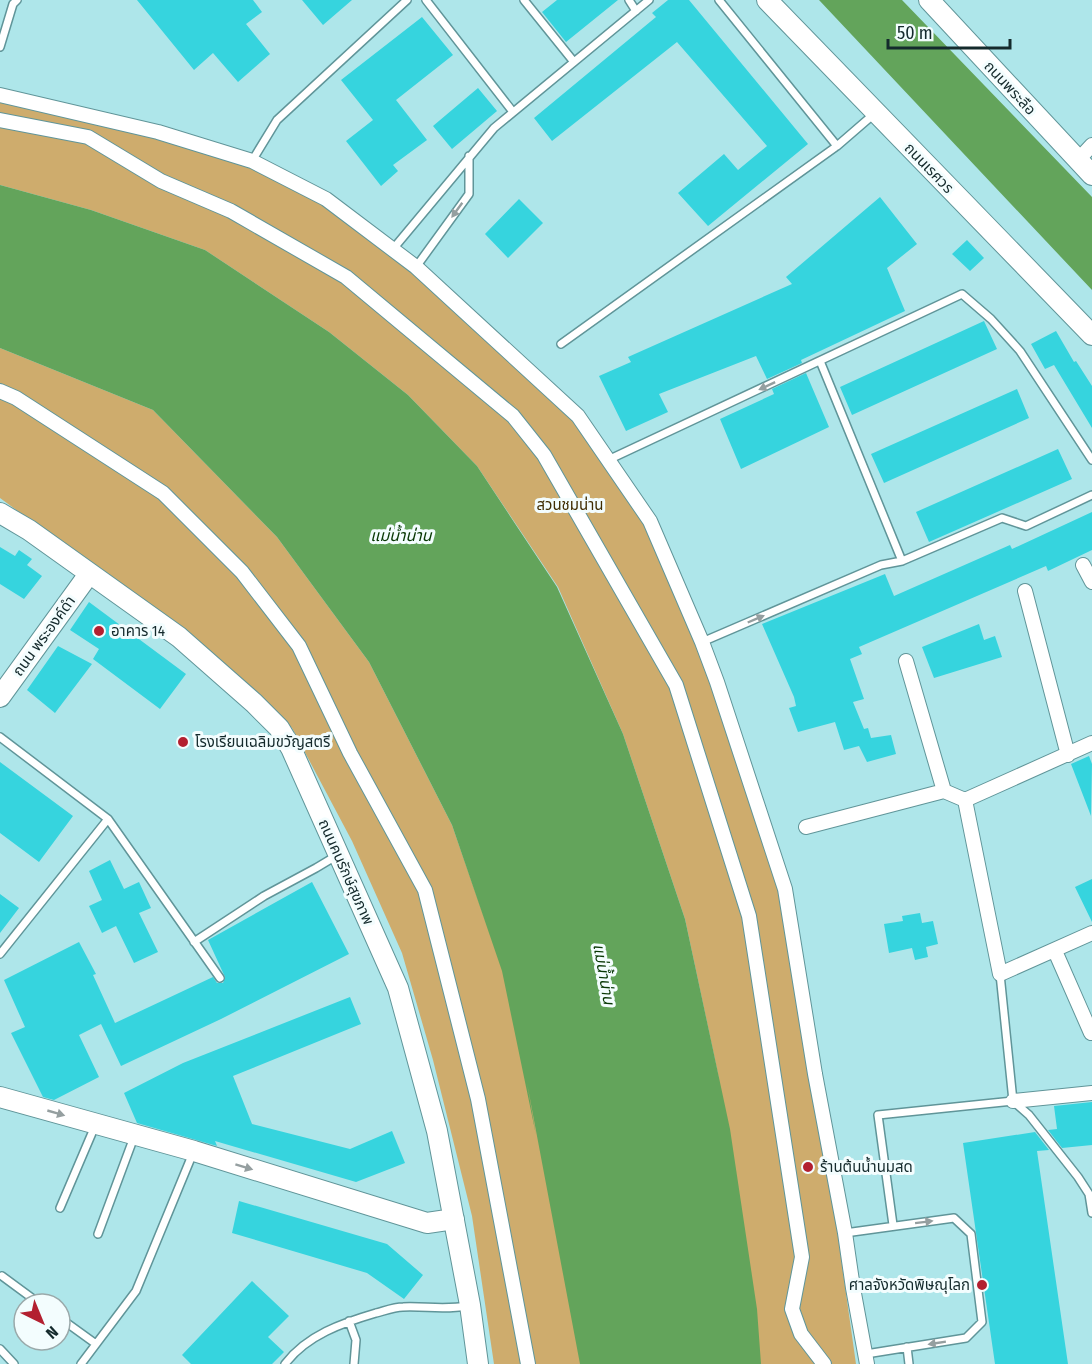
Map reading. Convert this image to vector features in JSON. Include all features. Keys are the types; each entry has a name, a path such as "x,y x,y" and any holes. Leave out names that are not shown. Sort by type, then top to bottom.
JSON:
{"street":[{"name":"ถนนเรศวร","path":"767,0 1092,335"},
{"name":"ถนนพระลือ","path":"929,0 1092,175"},
{"path":"0,94 158,132 252,162 326,199 416,267 578,416 650,521 702,642 785,889 815,1074 866,1359"},
{"path":"0,120 88,137 161,181 231,211 346,277 513,416 544,455 676,686 749,916 802,1257 792,1309 801,1334 824,1364"},
{"path":"1078,160 1092,145"},
{"path":"0,391 16,398 163,493 243,572 299,646 350,753 425,890 478,1099 528,1364"},
{"name":"ถนนคนรักษ์สุขภาพ","path":"0,513 29,530 179,637 254,703 279,728 291,748 398,988 437,1131 470,1305 478,1364"},
{"path":"1083,565 1092,582"},
{"name":"ถนน พระองค์ดำ","path":"0,697 89,574"},
{"path":"1025,591 1068,755"},
{"path":"906,661 944,791"},
{"path":"806,827 944,791 965,800 1092,743"},
{"path":"965,800 1000,974 1092,933"},
{"path":"1054,951 1091,1033"},
{"path":"1013,1101 1092,1094"},
{"path":"0,1097 194,1151 427,1223 454,1219"}],"lane":[{"path":"0,47 13,4 17,0"},
{"path":"252,162 277,120 407,0"},
{"path":"426,0 513,112"},
{"path":"524,0 574,62"},
{"path":"629,0 636,11"},
{"path":"393,249 494,128 649,0"},
{"path":"719,0 837,146"},
{"path":"561,344 837,146 876,113"},
{"path":"416,267 469,194 469,156"},
{"path":"608,460 962,294 991,319 1020,351 1092,459"},
{"path":"820,361 902,561"},
{"path":"702,642 881,565 902,561 1002,518 1026,526 1092,495"},
{"path":"0,737 108,819 219,978"},
{"path":"0,954 108,819"},
{"path":"194,942 264,896 339,854"},
{"path":"1000,974 1013,1101 1029,1115 1078,1177 1089,1194 1092,1212"},
{"path":"893,1225 878,1115 1013,1101"},
{"path":"60,1208 96,1124"},
{"path":"98,1234 135,1135"},
{"path":"81,1364 136,1291 194,1151"},
{"path":"845,1233 954,1218 971,1234 982,1322 966,1338 907,1347 866,1359"},
{"path":"2,1276 24,1292"},
{"path":"285,1364 295,1351 315,1337 349,1321 401,1306 447,1309 470,1305"},
{"path":"349,1321 356,1340 354,1364"},
{"path":"72,1327 96,1344"},
{"path":"907,1347 909,1364"},
{"path":"0,1349 14,1364"}],"green space":[{"name":"สวนชมน่าน","path":"0,95 252,161 326,199 416,267 578,416 655,532 702,642 785,889 815,1074 856,1364 755,1364 718,1074 685,919 623,734 558,587 477,466 408,395 329,332 205,250 91,210 0,185"},
{"path":"0,348 153,410 277,537 369,662 452,825 511,994 595,1364 494,1364 472,1216 433,1060 402,953 352,841 292,728 150,608 0,498"}],"water":[{"path":"819,0 902,0 1092,197 1092,290"},
{"name":"แม่น้ำน่าน","path":"0,185 91,210 205,250 329,332 408,395 477,466 557,587 623,734 685,919 730,1129 757,1309 761,1364 580,1364 527,1083 536,1135 502,971 452,825 369,662 277,537 153,410 0,348"}],"building":[{"path":"137,0 253,0 262,12 246,24 270,54 238,82 213,53 194,70"},
{"path":"302,0 352,0 323,25"},
{"path":"557,0 618,0 566,42 542,12"},
{"path":"668,0 689,0 808,144 708,226 678,193 724,154 738,170 767,146 677,42 552,141 534,118 656,17 652,13"},
{"path":"422,17 453,55 396,100 427,140 393,165 398,171 381,186 346,141 373,120 341,80"},
{"path":"478,88 497,111 452,149 433,126"},
{"path":"880,197 917,244 887,268 905,311 801,360 802,363 767,379 756,356 659,394 668,412 626,431 599,376 631,362 628,357 792,284 786,277"},
{"path":"519,199 543,223 508,258 485,234"},
{"path":"967,240 984,258 970,271 952,254"},
{"path":"984,321 997,349 852,415 840,387"},
{"path":"1056,331 1074,362 1076,361 1092,386 1092,428 1054,365 1045,369 1031,344"},
{"path":"806,373 829,427 741,469 720,419 774,394 772,389"},
{"path":"1017,389 1029,418 884,483 871,454"},
{"path":"1058,449 1072,479 929,542 916,512"},
{"path":"1092,512 1092,550 1048,571 1046,566 859,647 862,654 850,659 864,699 853,702 864,729 868,728 871,738 891,735 896,754 867,762 859,746 844,750 835,722 798,732 789,708 796,706 794,697 762,624 885,574 894,596 1010,545 1012,549"},
{"path":"0,547 15,556 19,550 32,559 27,565 42,576 24,599 0,584"},
{"name":"อาคาร 14","path":"89,602 186,674 160,709 93,659 99,649 70,630"},
{"path":"979,624 984,640 995,636 1002,657 934,678 922,647"},
{"path":"58,646 92,664 55,713 27,690"},
{"path":"1089,756 1092,764 1091,816 1071,764"},
{"path":"0,762 73,816 39,862 0,833"},
{"path":"110,860 124,889 139,882 151,908 139,913 158,952 134,963 116,926 102,933 89,906 102,900 89,871"},
{"path":"1092,879 1092,922 1075,887"},
{"path":"312,882 349,954 221,1019 121,1066 101,1024 79,1035 99,1077 54,1100 43,1097 11,1033 25,1027 4,980 79,942 96,974 93,975 115,1023 213,977 217,983 223,983 225,977 208,940"},
{"path":"0,894 19,908 0,933"},
{"path":"920,913 922,923 933,921 938,944 926,947 928,957 915,960 912,948 889,953 884,924 903,921 902,916"},
{"path":"350,997 361,1024 233,1076 252,1124 350,1149 392,1131 405,1163 356,1182 215,1141 217,1146 137,1123 124,1093 183,1063"},
{"path":"1092,1102 1092,1145 1062,1148 1048,1130 1057,1129 1054,1106"},
{"path":"1035,1132 1049,1150 1037,1151 1068,1364 995,1364 963,1143"},
{"path":"239,1201 387,1244 423,1275 404,1299 367,1273 232,1233"},
{"path":"252,1281 289,1316 268,1337 284,1352 272,1364 191,1364 182,1355"}],"place":[{"name":"อาคาร 14","path":"99,631"},
{"name":"โรงเรียนเฉลิมขวัญสตรี","path":"183,742"},
{"name":"ร้านต้นน้ำนมสด","path":"808,1167"},
{"name":"ศาลจังหวัดพิษณุโลก","path":"982,1285"}]}
